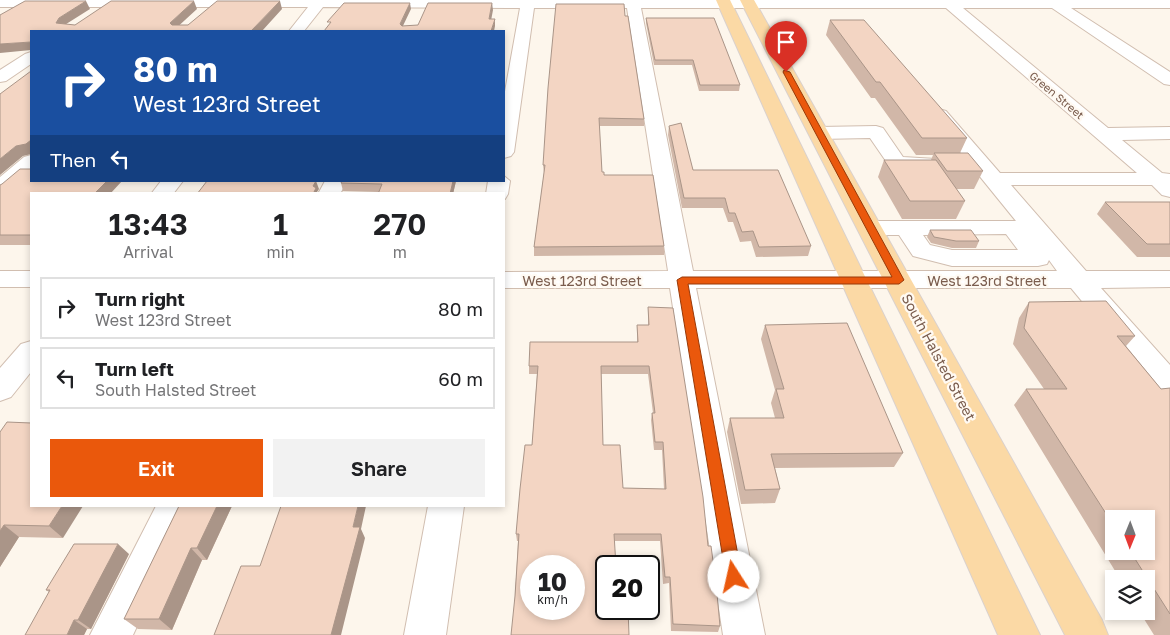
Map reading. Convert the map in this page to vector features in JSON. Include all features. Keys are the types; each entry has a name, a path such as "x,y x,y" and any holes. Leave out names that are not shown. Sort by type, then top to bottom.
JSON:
{"main road":[{"path":"724,2 1019,635"},
{"name":"South Halsted Street","path":"749,2 1087,635"}],"street":[{"path":"7,2 1052,2 1164,4"},
{"path":"92,16 113,2"},
{"path":"200,16 217,2"},
{"path":"297,30 320,2"},
{"path":"416,18 424,2"},
{"path":"505,146 528,2"},
{"path":"634,2 744,635"},
{"path":"843,2 864,26"},
{"name":"Green Street","path":"947,2 1103,134 1166,183"},
{"path":"1052,2 1170,80"},
{"path":"0,77 30,57"},
{"path":"928,102 994,179 1067,279 1170,386"},
{"path":"819,133 876,132 897,163 980,163"},
{"path":"1103,134 1170,133"},
{"path":"0,188 30,162"},
{"path":"994,179 1166,183"},
{"path":"164,192 171,182"},
{"path":"906,227 922,250 952,258 1038,258"},
{"path":"870,228 1013,227 1038,258 1067,279"},
{"path":"952,258 966,280"},
{"path":"0,279 30,279"},
{"name":"West 123rd Street","path":"505,280 1170,279"},
{"path":"0,389 30,353"},
{"path":"111,635 175,507"},
{"path":"425,635 446,507"}],"building":[{"path":"25,1 86,1 59,18 56,23 75,25 111,1 194,1 170,23 172,25 188,25 217,1 280,1 252,30 30,30 30,42 0,44 0,15"},
{"path":"344,3 410,3 400,24 402,26 418,25 428,3 492,3 489,19 495,19 491,30 325,30 331,22 327,22"},
{"path":"556,4 624,4 625,16 628,16 644,119 599,118 602,172 604,172 604,175 653,175 664,246 534,247 545,165 543,165 548,88"},
{"path":"646,18 714,18 740,85 700,85 693,60 655,60"},
{"path":"830,20 864,20 967,138 922,138 880,82 876,82"},
{"path":"30,72 30,141 26,144 16,146 0,159 0,94"},
{"path":"681,123 693,170 778,170 811,246 759,247 753,231 742,232 735,213 729,213 725,198 684,198 669,126"},
{"path":"934,153 968,153 983,171 947,171"},
{"path":"884,160 936,160 965,201 910,201"},
{"path":"20,169 30,169 30,182 106,182 96,192 30,192 30,235 0,235 0,185"},
{"path":"206,182 315,182 313,186 316,188 314,192 199,192"},
{"path":"453,182 450,192 379,192 382,184 341,183"},
{"path":"1105,202 1170,202 1170,244 1147,244"},
{"path":"930,230 971,230 979,241 956,241 934,237"},
{"path":"1106,301 1135,336 1117,336 1161,389 1170,388 1170,614 1155,590 1155,570 1142,570 1136,560 1155,560 1155,510 1105,510 1105,512 1026,389 1067,389 1024,328 1029,302"},
{"path":"648,307 673,308 703,497 708,546 711,546 720,626 673,624 670,577 665,577 661,534 614,534 615,555 595,555 595,620 628,620 629,635 511,635 519,534 516,534 520,489 525,445 532,445 538,366 529,366 530,342 638,342 637,325 649,325","holes":["601,366 649,366 655,413 652,413 655,442 663,442 666,489 623,488 620,445 603,445"]},
{"path":"847,323 903,453 771,454 780,489 745,490 730,418 784,418 776,389 784,389 765,325"},
{"path":"7,422 30,423 30,507 61,507 49,526 4,525 0,531 0,432"},
{"path":"179,507 217,507 197,548 191,548 159,619 124,619"},
{"path":"281,507 358,507 353,527 360,527 331,635 214,635 241,566 260,566"},
{"path":"74,544 118,544 78,620 74,620 67,635 25,635 50,590 46,590"}],"route":[{"path":"734,577 682,280 899,280 786,72"}]}
